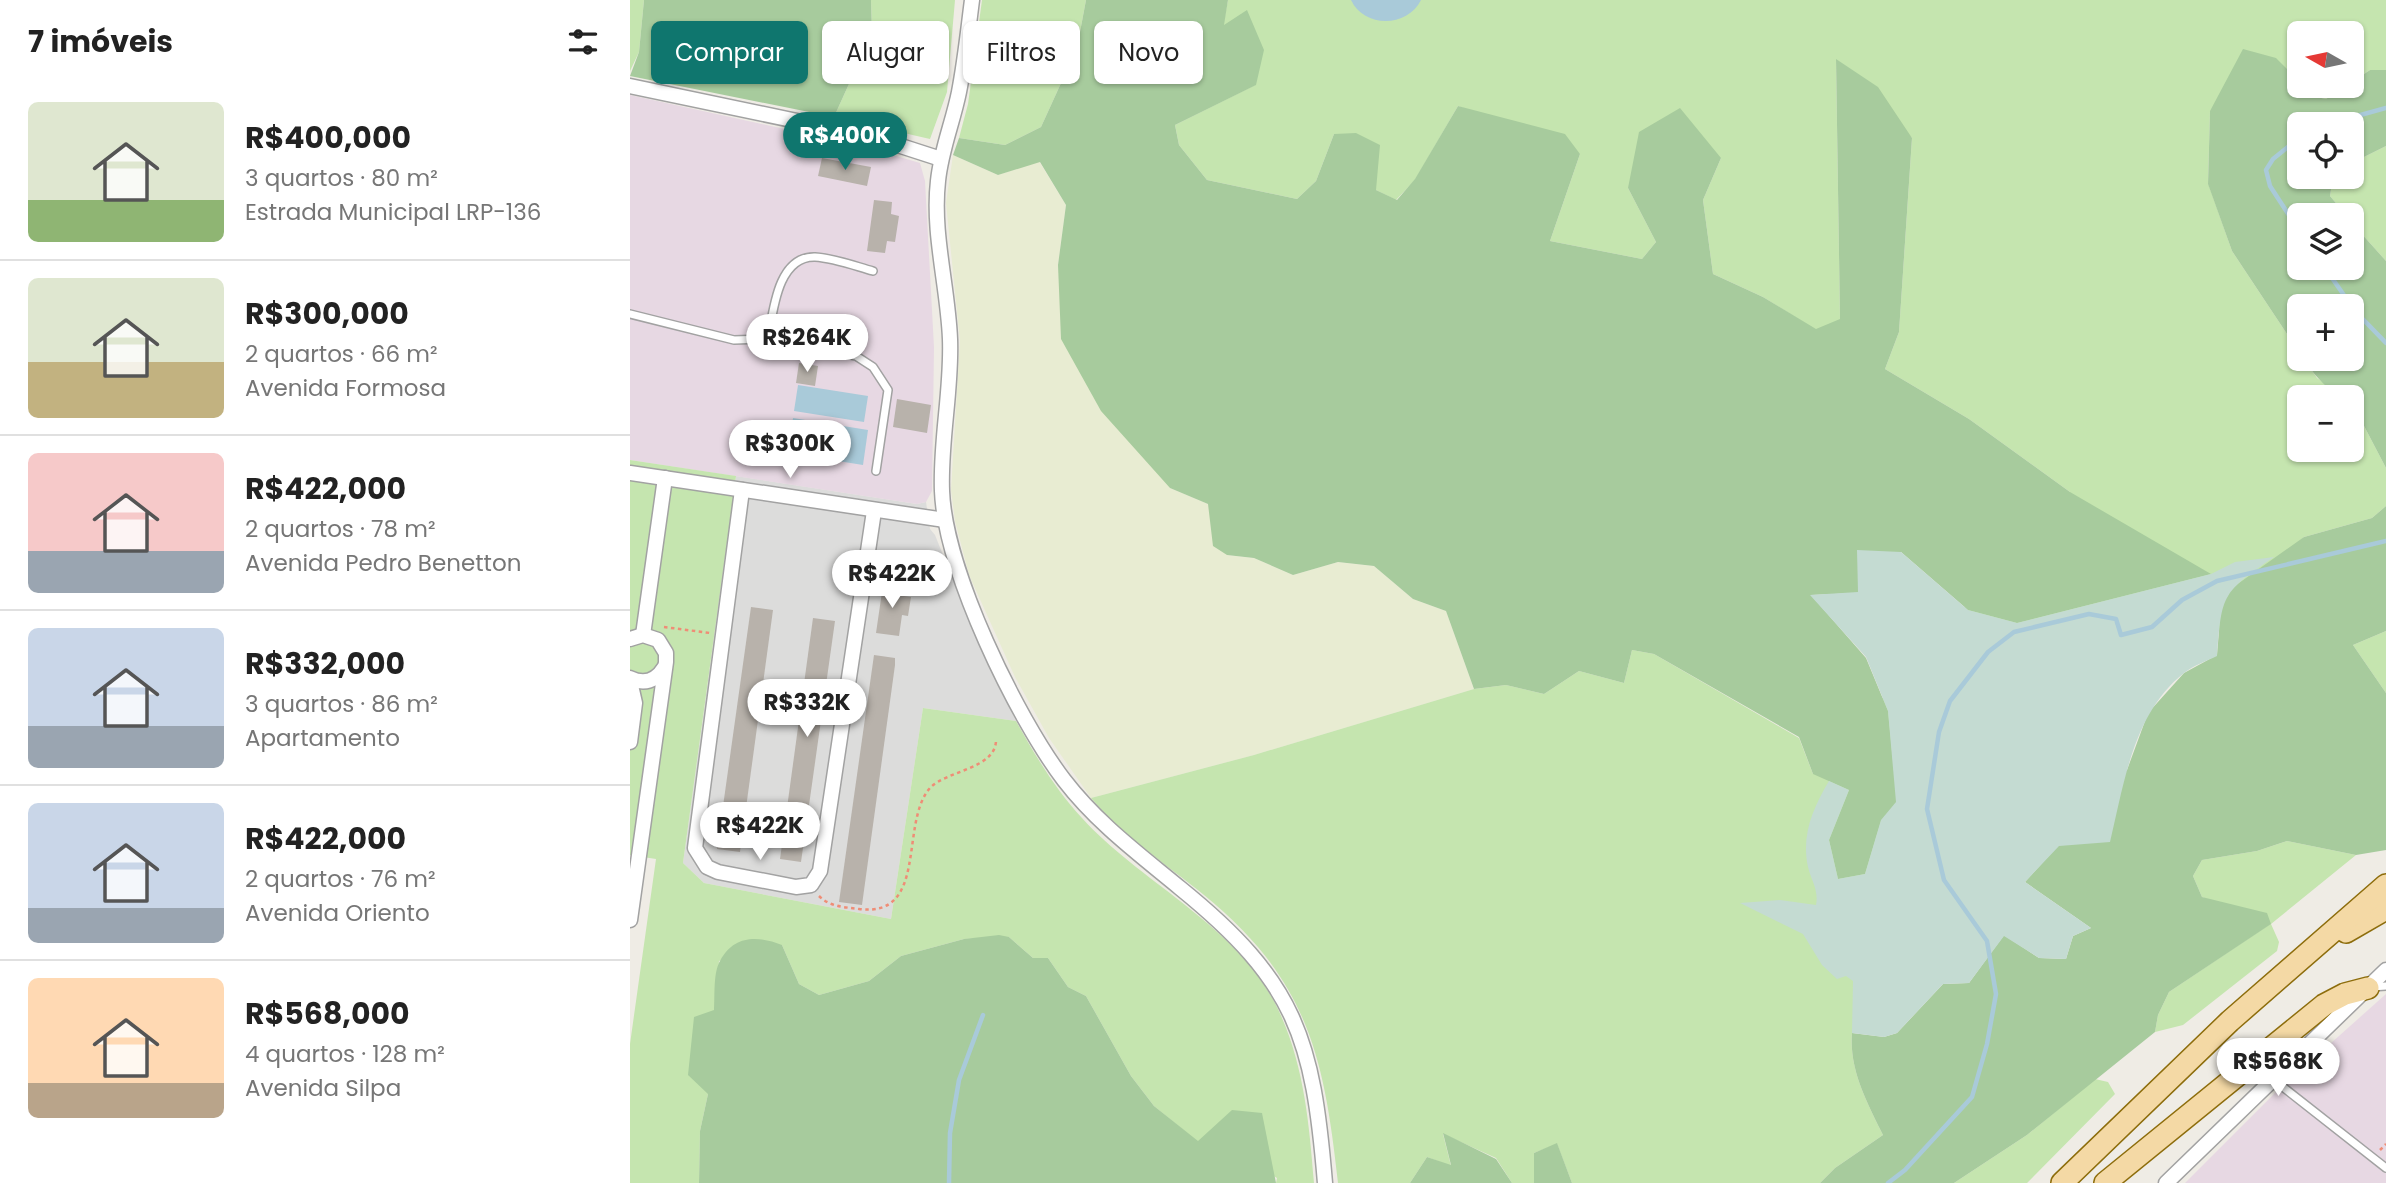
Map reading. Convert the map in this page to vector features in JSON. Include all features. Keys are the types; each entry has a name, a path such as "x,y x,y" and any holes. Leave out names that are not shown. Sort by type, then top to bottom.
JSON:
{"main road":[{"path":"2062,1183 2230,1021 2386,885"},
{"path":"2316,948 2386,909"},
{"path":"2105,1183 2325,1005 2345,994 2377,987"}],"street":[{"path":"972,0 959,95 941,159 937,203 950,342 943,457 945,520 960,578 982,630 1029,722 1062,778 1090,812 1245,945 1285,999 1300,1032 1317,1095 1325,1183"},
{"path":"630,86 873,137 941,159"},
{"path":"630,473 945,520"},
{"path":"630,920 664,668 663,646 652,636 637,633 665,478"},
{"path":"742,490 695,848 707,867 719,872 796,887 811,885 820,871 874,511"},
{"path":"630,742 635,703 630,679 645,682 653,680 664,668"},
{"path":"2166,1183 2272,1079 2377,987 2386,970"}],"lane":[{"path":"768,339 778,290 797,263 817,257 873,271"},
{"path":"630,314 727,338 768,339 856,356 873,367 888,390 876,471"},
{"path":"2272,1079 2386,1168"}],"path":[{"path":"637,633 722,635"},
{"path":"811,885 820,897 833,905 882,908 897,897 907,882 915,822 922,800 939,781 989,758 996,746 996,739"}],"shaded area":[{"path":"630,95 862,146 920,163 925,181 934,347 932,491 926,502 917,504 630,460"},
{"path":"736,476 917,504 926,502 930,529 935,535 971,625 1016,721 923,708 891,919 704,883 683,863"},
{"path":"2386,994 2386,1183 2185,1183 2275,1093"}],"green space":[{"path":"630,0 644,0 639,52 630,71"},
{"path":"644,0 871,0 872,21 822,21 822,84 849,84 834,117 670,84 808,84 808,21 651,21 651,80 630,76 639,52"},
{"path":"871,0 955,0 949,69 949,21 872,21"},
{"path":"982,0 1086,0 1080,32 1080,21 979,21"},
{"path":"1086,0 1228,0 1224,25 1247,10 1264,50 1256,85 1175,125 1179,145 1207,180 1297,199 1316,181 1334,134 1356,133 1380,145 1376,190 1397,200 1415,179 1458,106 1565,134 1580,154 1550,241 1642,259 1656,242 1628,188 1639,132 1680,108 1721,158 1703,200 1713,274 1763,297 1816,329 1840,319 1836,59 1878,87 1912,138 1899,332 1885,369 1969,419 2070,492 2211,574 2017,623 1968,610 1901,552 1858,593 1811,595 1866,658 1888,711 1897,802 1881,821 1865,874 1838,879 1829,840 1849,790 1813,774 1799,737 1654,654 1632,650 1624,683 1579,671 1544,694 1506,685 1474,689 1446,611 1413,599 1374,566 1338,562 1293,575 1254,558 1227,555 1213,546 1208,504 1170,488 1101,411 1061,339 1058,265 1066,205 1040,162 998,175 953,155 959,138 1005,145 1041,127 1061,84 1080,84 1080,32"},
{"path":"1228,0 2386,0 2386,70 2370,70 2364,74 2364,21 2287,21 2287,95 2210,111 2208,183 2232,251 2287,334 2287,371 2312,371 2327,385 2287,385 2287,462 2364,462 2364,426 2386,468 2386,506 2372,518 2304,537 1852,1033 1856,1073 1883,1135 1835,1168 1820,1183 1572,1183 1557,1144 1534,1153 1534,1183 1512,1183 1496,1158 1443,1134 1451,1166 1427,1157 1410,1183 1338,1183 1326,1096 1317,1058 1305,1023 1288,990 1267,958 1239,927 1204,895 1131,837 1091,798 1254,755 1474,689 1506,685 1544,694 1579,671 1624,683 1632,650 1654,654 1799,738 1813,774 2070,492 1969,419 1885,369 1899,332 1912,138 1836,60 1840,320 1816,330 1763,297 1713,274 1703,200 1721,158 1628,188 1656,242 1642,259 1550,241 1580,154 1458,106 1415,180 1396,200 1376,190 1334,134 1316,181 1297,199 1207,180 1179,145 1175,125 1255,85 1223,26"},
{"path":"2243,49 2276,58 2287,69 2287,98 2364,98 2364,74 2370,70 2386,70 2386,146 2364,157 2364,112 2287,112 2287,189 2331,189 2330,196 2336,203 2287,203 2287,280 2364,280 2364,236 2386,261 2386,468 2364,426 2364,385 2326,385 2313,371 2364,371 2364,294 2287,294 2287,334 2232,251 2208,184 2210,111"},
{"path":"849,84 948,84 930,139 834,117"},
{"path":"971,84 1061,84 1041,127 1005,145 959,138"},
{"path":"2386,146 2386,261 2364,236 2364,203 2336,203 2330,196 2331,189 2364,189 2364,157"},
{"path":"953,155 998,175 1039,161 1066,205 1058,265 1170,488 1208,504 1227,555 1254,558 1293,575 1338,562 1374,566 1413,599 1446,611 1474,689 1254,755 1091,798 1049,738 1015,677 969,575 955,521 951,490 960,341 946,203"},
{"path":"630,460 736,476 683,863 704,883 891,919 923,708 1016,721 1054,784 1082,818 1132,864 1213,928 1238,952 1259,978 1277,1007 1299,1071 1314,1183 1276,1183 1277,1178 1207,1135 1198,1142 1154,1106 1131,1076 1086,996 1068,987 1048,958 1033,958 1009,937 964,939 901,956 869,981 819,995 799,984 782,945 719,961 708,1094 700,1131 699,1183 630,1183 630,1044 656,859 630,855"},
{"path":"2386,506 2386,631 2353,645 2386,693 2386,850 2356,855 2287,841 2257,851 2202,860 2193,876 2202,897 2267,913 2271,924 2169,992 2158,1015 2155,1032 2027,1135 1954,1183 1820,1183 1835,1168 1883,1135 1856,1073 1852,1033 1884,1037 1897,1033 1943,984 1969,983 2004,935 2039,958 2066,959 2073,936 2091,928 2025,882 2127,770 2148,713 2184,673 2217,655 2221,607 2232,588 2304,537 2372,518"},
{"path":"1857,550 1901,552 1968,610 2017,623 2211,574 2235,562 2274,557 2244,579 2228,596 2221,619 2217,656 2184,673 2167,689 2153,708 2133,751 2110,842 2059,846 2025,882 2091,928 2073,936 2066,959 2039,958 2004,936 1969,983 1943,984 1897,1033 1884,1037 1852,1033 1853,981 1846,976 1837,979 1822,965 1803,934 1740,903 1780,900 1816,905 1806,855 1807,833 1813,812 1829,781 1849,790 1829,840 1838,879 1865,874 1881,820 1896,802 1888,711 1866,657 1810,595 1858,592"},
{"path":"2386,631 2386,693 2353,645"},
{"path":"2287,841 2356,855 2271,924 2279,942 2277,951 2183,1025 2155,1032 2158,1015 2169,992 2270,924 2202,897 2193,876 2202,860 2257,851"},
{"path":"999,935 1009,937 1033,958 1048,958 1068,987 1086,996 1131,1076 1154,1106 1198,1141 1232,1110 1262,1113 1276,1183 699,1183 700,1131 708,1094 688,1075 694,1017 714,1010 718,966 732,946 748,939 782,945 799,984 819,995 869,981 901,956 964,939"},
{"path":"2095,1079 2108,1082 2115,1094 2027,1183 1954,1183 2027,1135"},
{"path":"1443,1133 1496,1159 1512,1183 1410,1183 1427,1157 1451,1165"},
{"path":"1557,1143 1572,1183 1534,1183 1534,1153"}],"water":[{"path":"1351,0 1421,0 1406,16 1386,21 1365,16"},
{"path":"798,385 868,396 864,422 794,411"},
{"path":"793,418 868,430 863,465 788,453"}],"building":[{"path":"822,158 871,167 867,186 818,176"},
{"path":"874,200 892,202 891,214 899,216 895,242 887,241 885,253 867,251"},
{"path":"799,363 818,366 815,386 796,383"},
{"path":"897,399 931,405 927,433 893,427"},
{"path":"883,585 905,588 904,596 911,597 908,616 902,615 899,636 876,633"},
{"path":"751,607 773,610 740,852 717,849"},
{"path":"813,618 835,621 801,862 780,859"},
{"path":"874,655 895,658 895,665 862,905 839,902"}],"waterway":[{"path":"2364,114 2386,108"},
{"path":"2287,148 2273,159 2266,170 2270,186 2287,212"},
{"path":"2333,280 2355,311 2386,343"},
{"path":"1888,1183 1905,1170 1972,1097 1987,1044 1996,994 1987,941 1944,880 1927,809 1939,732 1950,701 1988,652 2014,632 2089,614 2116,619 2121,635 2152,627 2182,600 2217,581 2386,541"},
{"path":"949,1183 950,1133 959,1080 983,1015"}]}
